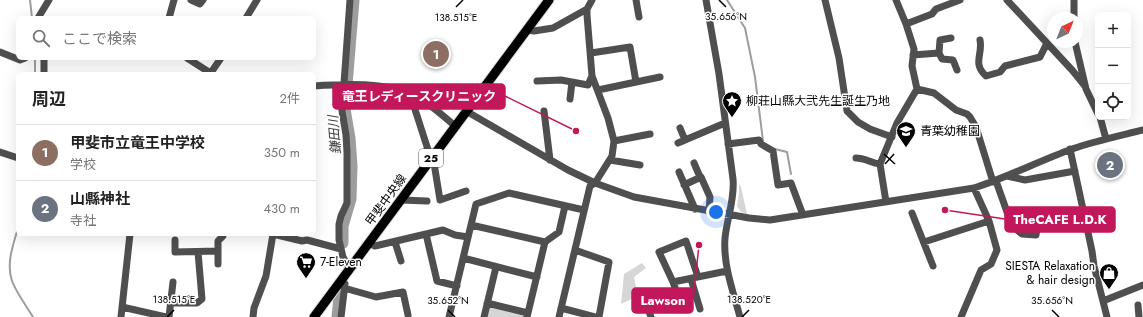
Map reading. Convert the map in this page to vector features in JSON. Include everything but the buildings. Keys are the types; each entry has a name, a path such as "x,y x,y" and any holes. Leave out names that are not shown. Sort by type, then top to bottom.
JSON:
{"main road":[{"name":"甲斐中央線","path":"314,317 549,0"}],"street":[{"path":"40,0 43,9"},
{"path":"39,16 48,0"},
{"path":"170,16 174,0"},
{"path":"191,0 200,4 202,0"},
{"path":"247,16 257,0"},
{"path":"341,317 344,288 348,271 339,240 339,224 347,203 348,169 346,135 342,111 350,0"},
{"path":"527,30 534,31 553,28 587,9 592,0"},
{"path":"636,0 639,17"},
{"path":"706,0 719,74 734,186 726,237 727,271 740,317"},
{"path":"825,0 839,58 846,111 858,122 892,137"},
{"path":"886,202 880,164 897,123 917,89 912,66 914,49 896,0"},
{"path":"906,24 932,14 936,9 960,0"},
{"path":"1074,0 1074,12"},
{"path":"980,40 982,48 978,58 981,71 986,76 1000,72 1005,66 1040,57 1047,43 1010,1"},
{"path":"559,317 590,186 595,183 610,160 614,141 608,118 592,76 587,9"},
{"path":"951,38 940,40 939,53 942,60 953,60 957,70"},
{"path":"591,53 630,47 636,82"},
{"path":"1051,48 1085,86"},
{"path":"1076,48 1085,86 1095,108"},
{"path":"0,52 16,58"},
{"path":"913,55 939,53"},
{"path":"44,60 44,72"},
{"path":"190,60 208,72"},
{"path":"212,72 220,60"},
{"path":"537,82 561,80 588,85 592,76"},
{"path":"598,90 660,77"},
{"path":"570,99 572,82"},
{"path":"316,86 344,84 401,90 435,109 455,126"},
{"path":"917,89 934,93 956,110 967,114 970,117 976,127 1012,226 1022,234 1036,235 1038,223"},
{"path":"410,94 432,158 440,200 466,191"},
{"path":"466,111 568,170 595,183 634,197 709,212 770,220 974,188 995,181 1070,149 1143,130"},
{"path":"544,111 550,160"},
{"path":"1101,120 1106,139"},
{"path":"680,128 681,141 725,123"},
{"path":"614,141 650,134"},
{"path":"728,144 759,140 761,144 773,151 778,185 791,183 803,215"},
{"path":"1070,149 1094,266 1107,317"},
{"path":"0,152 16,157"},
{"path":"856,158 863,158 874,164 880,164"},
{"path":"610,160 640,165"},
{"path":"694,163 710,197 709,212"},
{"path":"1007,176 1025,180 1075,171"},
{"path":"679,172 695,209"},
{"path":"684,184 700,178"},
{"path":"961,317 981,270 991,264 997,250 989,221 974,188"},
{"path":"449,317 476,204 509,193 584,210"},
{"path":"401,200 427,201"},
{"path":"487,303 527,315 545,242 558,232 565,206"},
{"path":"912,213 933,266"},
{"path":"924,242 989,221"},
{"path":"471,225 545,242"},
{"path":"369,243 375,246 443,230 468,237"},
{"path":"426,234 437,281 457,286"},
{"path":"121,317 130,236"},
{"path":"218,264 218,241 223,236"},
{"path":"253,317 254,308 266,276 273,236"},
{"path":"281,236 302,241 306,240 341,249"},
{"path":"175,240 175,252 218,251"},
{"path":"651,317 647,306 678,296 674,282 659,252 686,241 700,309"},
{"path":"395,242 402,261"},
{"path":"574,250 609,262 599,317"},
{"path":"171,302 184,304 197,303 202,298 198,252"},
{"path":"463,258 537,277"},
{"path":"484,317 496,267"},
{"path":"674,282 727,271"},
{"path":"122,307 168,317 173,282"},
{"path":"1103,301 1143,285"},
{"path":"344,288 376,297 403,292 408,315"},
{"path":"1138,305 1139,317"},
{"path":"561,308 595,317"}],"shaded area":[{"path":"739,184 747,214 741,212 737,206"},
{"path":"642,263 646,268 634,277 638,296 621,304 624,274"},
{"path":"487,306 526,312 525,317 485,317"}],"waterway":[{"path":"30,0 32,16"},
{"name":"鎌田川","path":"343,243 343,226 351,199 352,166 350,138 345,109 354,0"},
{"path":"727,0 745,28 755,77 763,141"},
{"path":"35,60 35,72"},
{"path":"775,149 787,152 791,174"},
{"path":"16,234 11,254 10,275 16,290 33,317"},
{"name":"鎌田川","path":"337,317 340,287"}],"place":[{"name":"甲斐市立竜王中学校","path":"436,54"},
{"name":"柳荘山縣大弐先生誕生乃地","path":"732,118"},
{"name":"竜王レディースクリニック","path":"576,131"},
{"name":"青葉幼稚園","path":"906,148"},
{"name":"山縣神社","path":"1110,165"},
{"name":"TheCAFE L.D.K","path":"945,210"},
{"name":"Lawson","path":"699,245"},
{"name":"7-Eleven","path":"306,279"},
{"name":"SIESTA Relaxation & hair design","path":"1109,290"}]}
